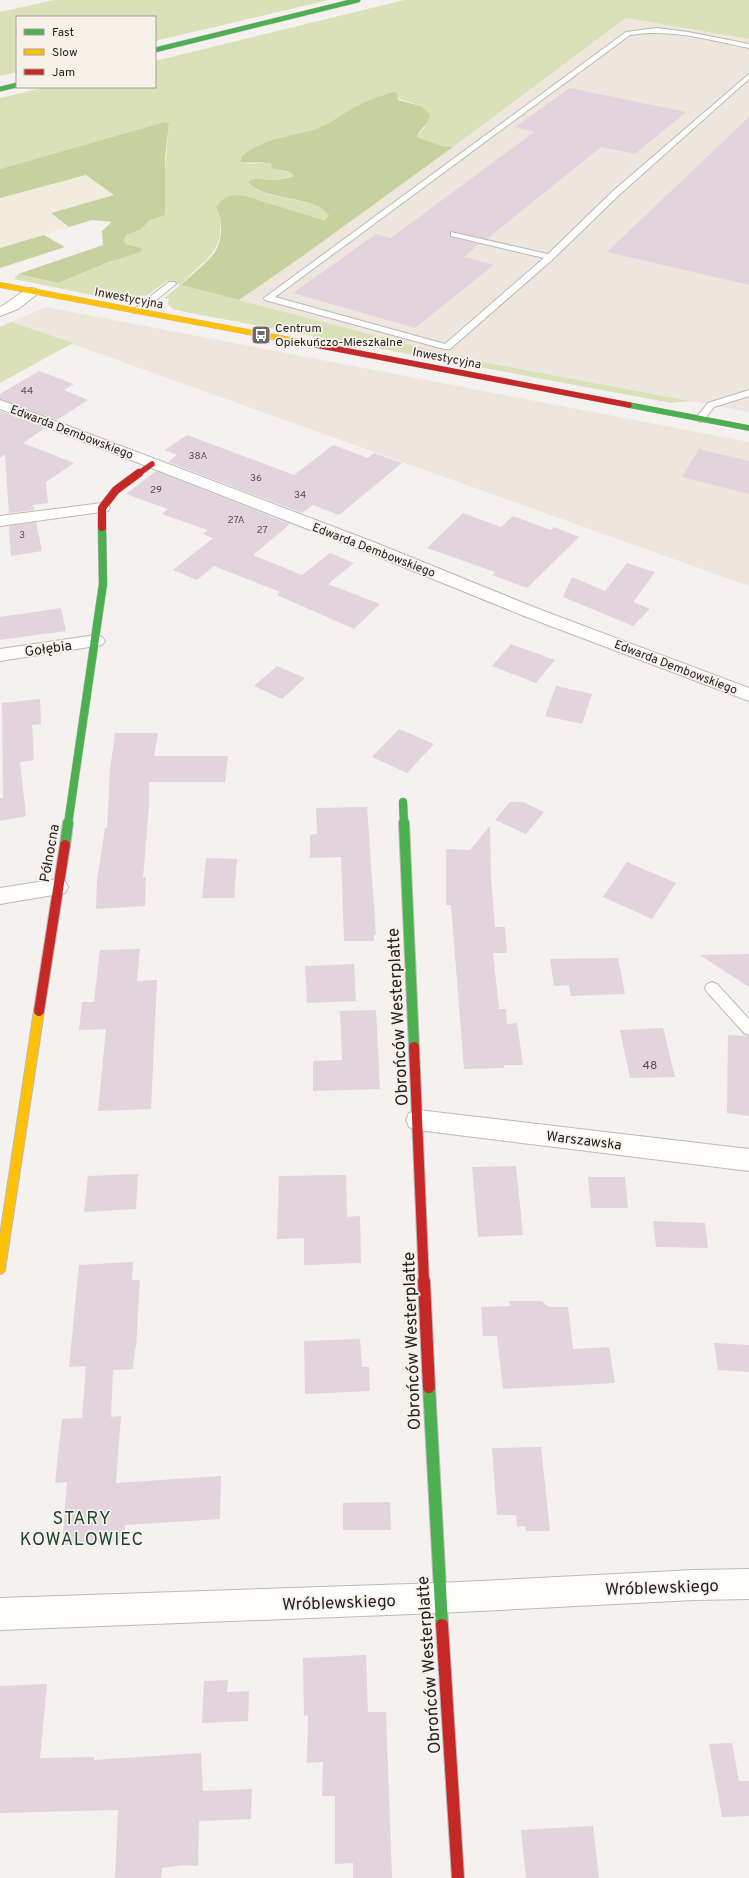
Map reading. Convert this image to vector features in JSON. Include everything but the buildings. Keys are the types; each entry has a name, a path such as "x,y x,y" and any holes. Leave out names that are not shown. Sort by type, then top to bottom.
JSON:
{"street":[{"path":"156,50 358,0"},
{"path":"0,89 16,85"},
{"name":"Inwestycyjna","path":"0,286 749,428"},
{"path":"0,312 13,306 31,292"},
{"name":"Edwarda Dembowskiego","path":"0,404 749,695"},
{"path":"0,521 102,508 116,490 152,464"},
{"name":"Północna","path":"0,1269 6,1189 77,769 96,641 103,584 102,508"},
{"name":"Gołębia","path":"0,655 96,641"},
{"name":"Obrońców Westerplatte","path":"404,802 439,1598 458,1878"},
{"path":"0,896 57,887"},
{"name":"Warszawska","path":"418,1120 749,1160"},
{"name":"Wróblewskiego","path":"0,1614 439,1598 694,1585 749,1584"}],"lane":[{"path":"749,46 663,30 641,30 628,33 268,298 447,348 550,257 616,193 749,76"},
{"path":"454,234 550,257"},
{"path":"137,311 172,284"},
{"path":"700,419 711,405 749,393"},
{"path":"712,988 749,1029"}],"shaded area":[{"path":"626,18 749,39 749,412 462,358 239,300 300,258 453,147"},
{"path":"87,175 115,195 51,213 69,227 0,248 0,198"},
{"path":"46,307 749,442 749,586 11,322"}],"green space":[{"path":"54,0 329,0 156,41 156,16 16,16 16,72 0,76 0,12"},
{"path":"404,0 749,0 749,39 626,18 453,147 442,146 417,137 425,127 421,106 385,94 359,105 323,126 278,138 259,145 241,157 241,162 251,164 266,162 282,171 290,172 295,176 273,180 254,179 248,182 256,189 267,194 314,205 323,209 329,216 324,220 245,196 216,207 220,215 220,224 219,240 216,248 206,261 181,285 462,358 690,401 671,403 185,312 173,309 168,304 169,299 164,298 180,285 167,281 146,296 116,300 14,279 18,274 58,283 109,262 141,252 142,248 126,244 124,240 126,235 140,230 150,220 161,215 169,123 164,122 0,169 0,98 42,88 156,88 156,61"},
{"path":"393,92 397,93 398,100 421,106 430,115 417,137 442,146 453,147 300,258 239,300 181,285 208,260 218,247 221,235 221,223 216,207 225,198 232,196 245,196 324,220 329,216 323,209 314,205 256,189 248,182 253,179 274,180 294,176 290,172 272,168 271,164 268,163 241,162 241,157 250,150 268,141 322,126 360,104"},
{"path":"164,122 169,123 165,158 165,215 150,220 140,230 126,235 124,240 126,244 142,248 141,252 109,262 58,283 18,274 103,245 102,231 112,222 92,220 69,227 51,213 114,195 86,175 0,198 0,169"},
{"path":"44,235 65,247 0,268 0,248"},
{"path":"11,322 73,343 0,383 0,327"}],"traffic: fast":[{"path":"156,50 358,0"},
{"path":"0,89 16,85"},
{"path":"629,405 749,428"},
{"path":"65,845 96,641 103,584 102,527"},
{"path":"403,802 414,1047"},
{"path":"429,1387 442,1625"}],"traffic: slow":[{"path":"0,285 306,343"},
{"path":"0,1269 39,1011"}],"traffic: jam":[{"path":"306,343 629,405"},
{"path":"102,527 102,508 116,490 152,464"},
{"path":"39,1011 65,845"},
{"path":"414,1047 429,1387"},
{"path":"442,1625 458,1878"}],"place":[{"name":"Centrum Opiekuńczo-Mieszkalne","path":"261,335"}],"district":[{"name":"STARY KOWALOWIEC","path":"82,1528"}]}
